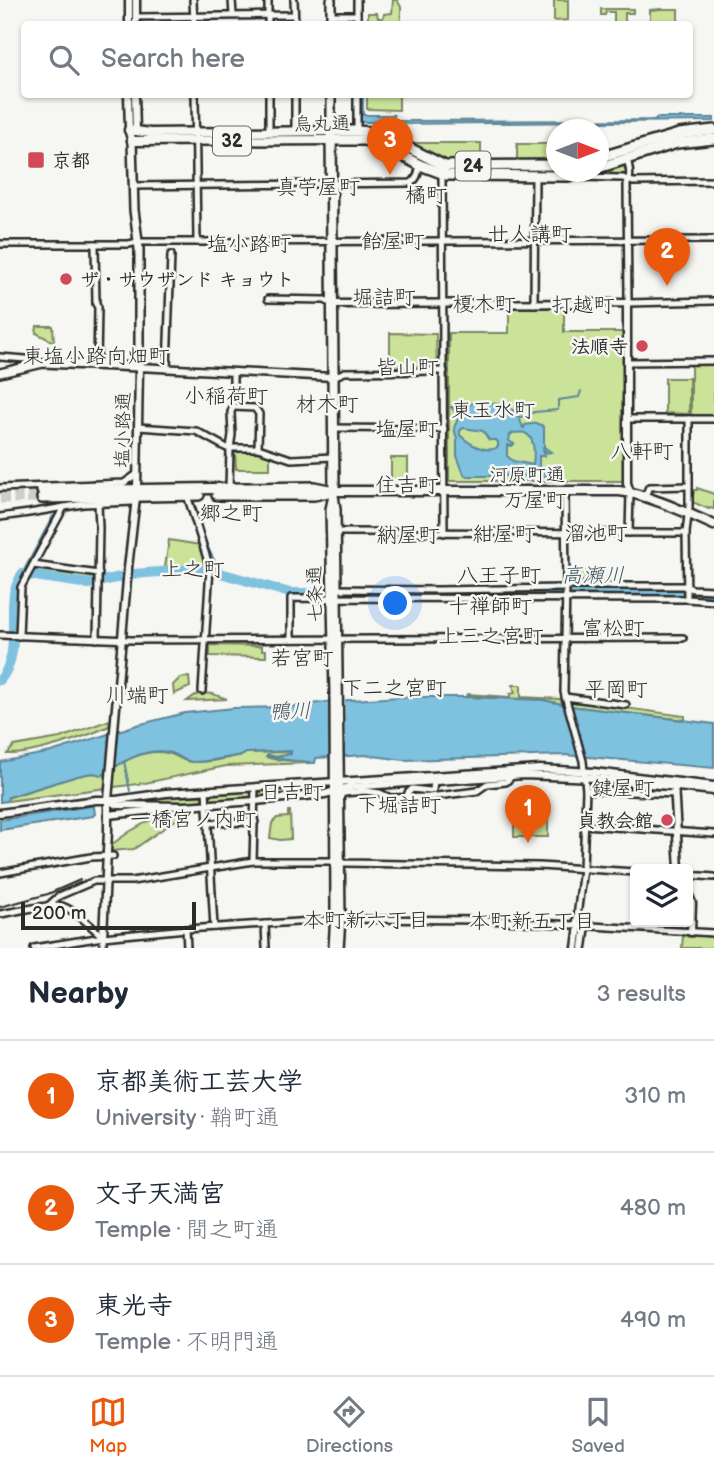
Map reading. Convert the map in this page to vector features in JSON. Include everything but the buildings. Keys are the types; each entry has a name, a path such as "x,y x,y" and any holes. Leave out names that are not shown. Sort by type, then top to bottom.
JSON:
{"highway":[{"path":"609,163 679,134 714,130"},
{"name":"烏丸通","path":"331,136 357,131 383,135 440,169"},
{"name":"烏丸通","path":"331,136 377,143 420,165 440,169 445,166 546,172"},
{"name":"七条通","path":"331,136 334,491"},
{"path":"609,157 677,143 714,139"},
{"name":"烏丸通","path":"535,170 546,167"},
{"name":"河原町通","path":"136,496 229,488 314,487 334,491"},
{"name":"河原町通","path":"42,495 314,495 334,491"}],"main road":[{"path":"331,0 331,21"},
{"name":"七条通","path":"331,98 331,136"},
{"name":"烏丸通","path":"132,130 195,136 331,136"},
{"name":"塩小路通","path":"132,130 134,213 138,242 139,367"},
{"name":"烏丸通","path":"132,141 295,131 331,136"},
{"path":"0,373 51,363 139,367"},
{"name":"七条通","path":"334,491 337,532 335,599"},
{"name":"七条通","path":"334,491 330,509 337,693 339,948"},
{"name":"河原町通","path":"334,491 630,492 714,525"},
{"name":"七条通","path":"333,948 337,919"}],"street":[{"path":"129,0 129,21"},
{"path":"136,0 136,21 193,15 294,15"},
{"path":"193,0 194,21"},
{"path":"232,0 233,15"},
{"path":"268,0 268,21"},
{"path":"294,0 295,21"},
{"path":"357,0 357,21"},
{"path":"331,15 357,15"},
{"name":"塩小路通","path":"128,98 132,130"},
{"name":"塩小路通","path":"132,130 135,98"},
{"path":"195,98 197,242"},
{"path":"269,98 269,132"},
{"path":"295,98 295,131"},
{"path":"357,98 357,131"},
{"path":"625,155 629,162 629,533"},
{"path":"133,186 411,183 417,177 420,165"},
{"path":"440,169 444,533"},
{"path":"534,304 535,170"},
{"path":"609,178 623,178 633,182 714,181"},
{"path":"0,244 138,242 171,249 197,242 714,240"},
{"path":"95,244 97,365"},
{"path":"167,369 171,249"},
{"path":"268,299 325,300 332,304 714,302"},
{"path":"0,357 27,360 35,365"},
{"path":"627,362 714,361"},
{"path":"139,367 333,377 345,372 444,371"},
{"name":"塩小路通","path":"108,797 138,474 139,367"},
{"path":"229,488 233,372"},
{"path":"233,407 255,408 259,414 258,448"},
{"path":"628,419 714,419"},
{"path":"687,594 689,419"},
{"path":"138,427 195,431 219,445 230,448 258,448 291,459 333,457"},
{"path":"333,428 444,429"},
{"path":"0,488 124,483 138,474"},
{"path":"644,498 649,487 689,486"},
{"path":"565,491 565,699 583,761 586,790 580,925 576,948"},
{"path":"187,495 211,571 202,691"},
{"path":"0,517 136,496"},
{"path":"97,503 97,639"},
{"path":"15,636 18,585 25,579 64,507"},
{"path":"337,532 686,533"},
{"path":"31,568 99,575"},
{"path":"337,589 687,594 714,601"},
{"path":"293,639 291,598 565,592 687,594 693,589 714,590"},
{"path":"0,635 206,640 683,638"},
{"path":"565,699 626,705"},
{"path":"0,813 108,797 255,788 337,789 518,770 584,774 714,791"},
{"path":"108,815 184,810 207,804 256,801 349,787 584,774"},
{"path":"337,789 344,793 380,793 390,799 429,797 477,791 487,784 506,782 512,776"},
{"path":"406,798 412,789 433,790 434,781"},
{"path":"586,790 714,786"},
{"path":"674,787 679,864"},
{"path":"253,861 255,788"},
{"path":"206,790 214,927"},
{"path":"108,797 118,805 184,810"},
{"path":"103,948 106,880 110,856 108,797"},
{"path":"209,823 255,822"},
{"path":"584,825 714,834"},
{"path":"0,873 110,856"},
{"path":"48,905 56,897 94,881 132,881 253,861 539,866 630,872"},
{"path":"693,875 714,877"},
{"path":"0,914 48,905 60,906 67,908 103,937"},
{"path":"34,948 103,937 186,929 337,919 487,920 714,933"},
{"path":"265,924 266,948"},
{"path":"580,925 583,948"},
{"path":"691,927 691,932"},
{"path":"186,929 187,948"}],"green space":[{"path":"393,0 397,0 401,7 401,21 368,21 368,13 377,13 378,18 383,18 384,14 392,13"},
{"path":"554,0 568,0 568,20 554,21"},
{"path":"601,9 633,9 633,13 625,13 625,21 614,21 614,12 601,15"},
{"path":"678,9 678,21 650,21 650,10"},
{"path":"367,98 399,98 399,110 367,109"},
{"path":"416,143 481,143 481,161 444,161 414,146"},
{"path":"517,144 546,144 546,160 517,160"},
{"path":"625,164 626,173 623,176 609,176 609,169"},
{"path":"509,308 564,308 564,332 623,332 623,481 449,481 449,333 509,333"},
{"path":"37,326 53,326 54,342 36,333"},
{"path":"390,333 436,334 437,366 390,367"},
{"path":"691,363 714,363 714,415 691,415"},
{"path":"665,378 689,378 689,414 665,413"},
{"path":"235,450 270,456 270,469 236,469"},
{"path":"391,458 408,458 408,480 391,480"},
{"path":"697,488 714,494 714,509 692,502 694,490"},
{"path":"169,540 200,545 207,568 165,567"},
{"path":"37,568 96,576 96,586 31,579"},
{"path":"570,571 601,571 601,581 569,581"},
{"path":"210,645 262,646 262,650 266,650 266,657 210,656"},
{"path":"189,677 190,687 174,694 173,685 180,678"},
{"path":"513,685 521,685 521,697 560,699 563,704 543,700 466,696 510,697 510,694 515,693"},
{"path":"201,693 213,694 227,699 187,701"},
{"path":"569,702 685,716 685,720 570,706"},
{"path":"110,720 109,726 73,740 30,752 7,754 14,746 60,738"},
{"path":"291,752 266,757 310,763 226,766 145,783 7,801 7,798 77,776 92,773 101,776 124,762 149,753 167,753 186,761 199,762 246,753"},
{"path":"323,790 260,799 258,797 262,791"},
{"path":"250,791 253,798 210,800 211,795"},
{"path":"201,796 203,803 136,802 158,798"},
{"path":"288,811 291,839 270,838 272,823 277,818 288,817"},
{"path":"514,811 548,811 548,837 514,837"},
{"path":"181,813 180,817 134,849 111,851 111,845 159,815"},
{"path":"683,935 714,937 714,948 682,948"}],"water":[{"path":"361,98 363,115 394,115 394,121 546,120 546,123 361,122"},
{"path":"657,118 714,118 714,121 609,122"},
{"path":"470,404 500,405 513,410 523,428 525,425 535,424 544,427 544,447 551,452 547,453 543,449 545,456 539,456 539,467 541,472 555,472 555,476 465,476 457,456 454,428 458,415 451,407 465,417 468,413 465,409","holes":["463,428 483,431 489,440 498,442 498,447 483,449 473,445 460,435","513,433 529,435 534,448 533,465 513,461 507,456 507,445 514,444 509,441"]},
{"name":"鴨川","path":"402,697 543,700 570,706 714,724 714,768 565,755 404,760 366,755 316,758 315,763 267,756 291,754 291,751 246,753 193,762 158,751 141,754 101,776 92,773 77,776 8,797 7,801 0,802 0,762 51,752 137,725 185,713"},
{"path":"94,807 93,816 0,830 0,820"}],"pier":[{"path":"345,697 345,760 329,761 329,698"}],"waterway":[{"path":"519,417 534,412 558,410 558,400 579,397 581,391"},
{"path":"194,502 209,551 227,575"},
{"path":"22,574 53,516"},
{"name":"高瀬川","path":"0,680 10,661 14,594 22,574 89,584 134,574 197,569 290,593 324,593"},
{"name":"高瀬川","path":"346,594 714,594"},
{"path":"124,761 130,791"}],"tunnel":[{"path":"0,492 42,491"},
{"path":"0,499 42,498"}],"railway":[{"path":"0,907 48,894 80,880"}],"place":[{"name":"京都","path":"36,160"},
{"name":"東光寺","path":"390,175"},
{"name":"ザ・サウザンド キョウト","path":"66,279"},
{"name":"文子天満宮","path":"667,286"},
{"name":"法順寺","path":"642,346"},
{"name":"貞教会館","path":"667,820"},
{"name":"京都美術工芸大学","path":"528,843"}],"district":[{"name":"真苧屋町","path":"318,187"},
{"name":"橘町","path":"426,195"},
{"name":"廿人講町","path":"530,234"},
{"name":"飴屋町","path":"393,241"},
{"name":"塩小路町","path":"249,244"},
{"name":"堀詰町","path":"384,297"},
{"name":"榎木町","path":"484,304"},
{"name":"打越町","path":"583,305"},
{"name":"東塩小路向畑町","path":"96,356"},
{"name":"皆山町","path":"407,367"},
{"name":"小稲荷町","path":"226,396"},
{"name":"材木町","path":"327,404"},
{"name":"東玉水町","path":"493,410"},
{"name":"塩屋町","path":"407,429"},
{"name":"八軒町","path":"642,451"},
{"name":"住吉町","path":"407,485"},
{"name":"万屋町","path":"535,500"},
{"name":"郷之町","path":"231,513"},
{"name":"溜池町","path":"596,533"},
{"name":"紺屋町","path":"504,534"},
{"name":"納屋町","path":"408,535"},
{"name":"上之町","path":"193,569"},
{"name":"八王子町","path":"499,575"},
{"name":"十禅師町","path":"490,606"},
{"name":"富松町","path":"613,628"},
{"name":"上三之宮町","path":"491,636"},
{"name":"若宮町","path":"302,658"},
{"name":"下二之宮町","path":"394,688"},
{"name":"平岡町","path":"616,689"},
{"name":"川端町","path":"137,695"},
{"name":"鍵屋町","path":"623,788"},
{"name":"日吉町","path":"292,792"},
{"name":"下堀詰町","path":"399,805"},
{"name":"一橋宮ノ内町","path":"193,819"},
{"name":"本町新六丁目","path":"366,920"},
{"name":"本町新五丁目","path":"532,921"}]}
